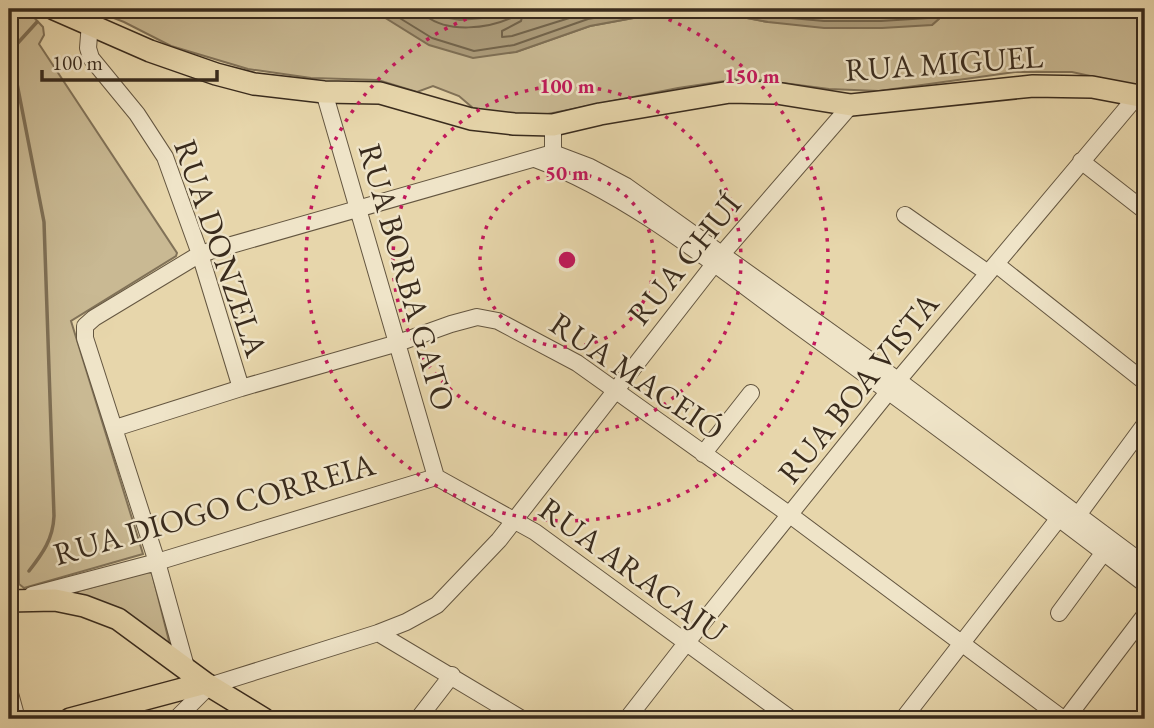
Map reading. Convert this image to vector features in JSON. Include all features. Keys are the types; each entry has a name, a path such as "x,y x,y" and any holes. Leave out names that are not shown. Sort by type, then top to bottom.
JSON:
{"main road":[{"name":"RUA MIGUEL","path":"54,9 150,51 216,75 254,84 324,92 380,93 471,119 514,124 553,125 600,114 730,92 776,93 851,105 1032,86 1092,87 1141,96"},
{"path":"9,600 55,600 85,606 118,619 207,684 264,719"},
{"path":"70,719 207,684"}],"street":[{"path":"9,13 13,9"},
{"name":"RUA DONZELA","path":"90,23 90,58 137,114 164,157 200,254 241,388"},
{"name":"RUA BORBA GATO","path":"324,92 436,477"},
{"name":"RUA BOA VISTA","path":"627,719 894,386 1081,161 1141,96"},
{"name":"RUA CHUÍ","path":"207,684 378,633 437,605 471,572 515,519 718,259 851,105"},
{"path":"553,125 553,153"},
{"path":"186,667 157,562 84,331 85,326 94,317 200,254 553,153 590,167 626,186 718,259 1078,514 1145,565"},
{"path":"535,159 604,190 718,259"},
{"path":"1081,161 1145,212"},
{"path":"905,215 992,269 1145,382"},
{"name":"RUA MACEIÓ","path":"115,428 477,317 498,321 577,363 790,515 1065,719"},
{"path":"894,386 1145,584"},
{"path":"703,454 751,393"},
{"path":"902,719 1059,518 1078,514 1145,425"},
{"name":"RUA ARACAJU","path":"436,477 515,519 589,569 791,719"},
{"name":"RUA DIOGO CORREIA","path":"9,600 157,562 436,477"},
{"path":"1059,613 1104,552"},
{"path":"1065,719 1145,615"},
{"path":"378,633 522,719"},
{"path":"418,719 452,675"},
{"path":"176,719 207,684"},
{"path":"9,690 17,719"}],"shaded area":[{"path":"26,9 43,27 44,35 39,44 177,253 71,321 143,554 24,588 19,584 16,201 9,185 9,24"},
{"path":"91,9 371,9 516,52 590,26 666,12 726,14 768,22 932,25 950,9 1145,9 1145,88 1072,72 1015,72 879,91 829,89 745,78 678,88 548,114 512,115 473,108 459,96 433,86 417,92 378,80 311,78 248,69 171,46"},
{"path":"152,573 169,641 167,643 77,593 78,591"}],"water":[{"path":"371,9 427,9 438,16 460,20 494,17 516,9 950,9 932,25 882,28 824,28 726,14 666,12 590,26 516,52 473,58 429,45"}],"waterway":[{"path":"29,571 52,532 54,516 44,222 13,63 16,45 37,22"}]}
